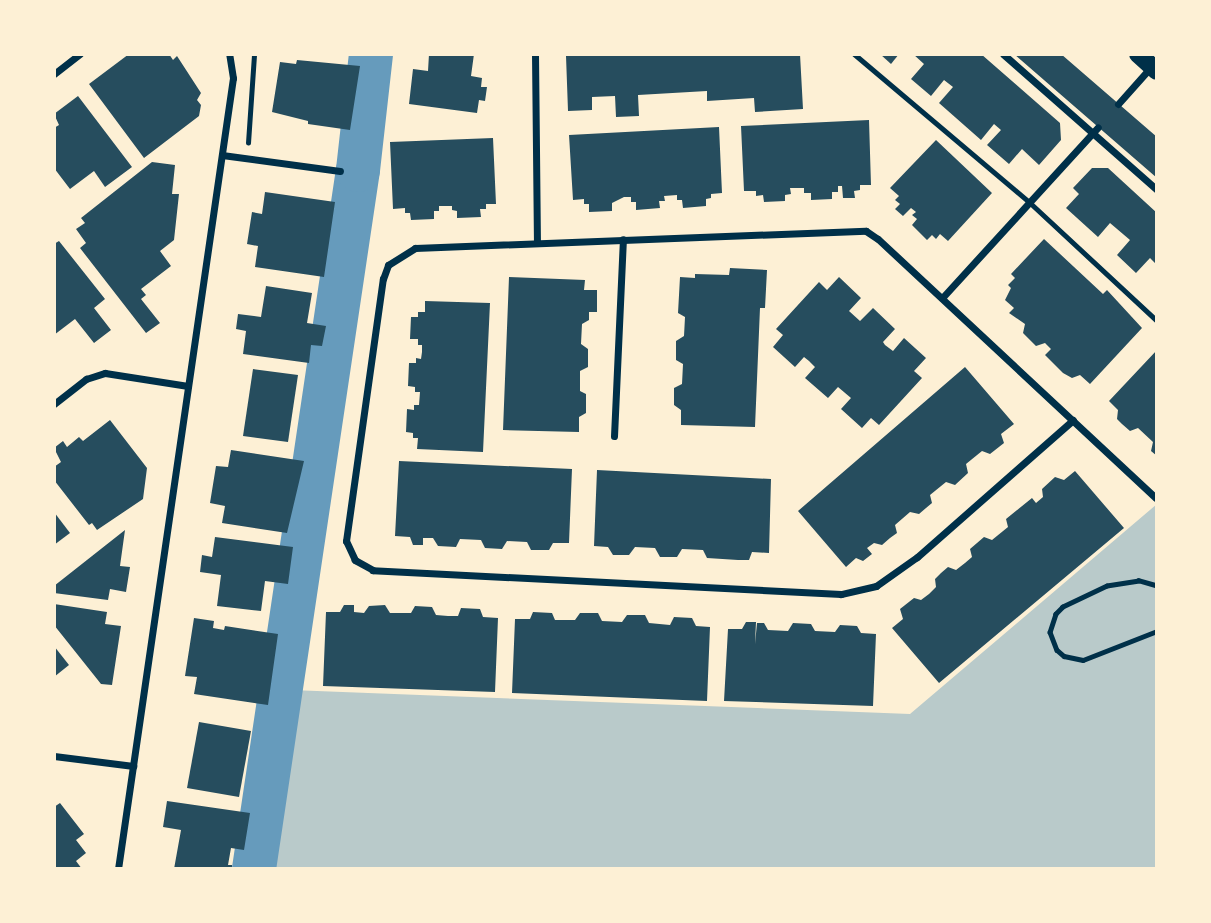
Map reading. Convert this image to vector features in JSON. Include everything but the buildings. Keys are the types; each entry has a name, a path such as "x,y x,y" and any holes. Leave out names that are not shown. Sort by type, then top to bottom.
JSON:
{"street":[{"path":"54,74 80,54"},
{"path":"118,869 233,78 229,54"},
{"path":"535,54 537,243"},
{"path":"1003,54 1095,130 1157,190"},
{"path":"1118,104 1149,64"},
{"path":"942,298 1095,130"},
{"path":"222,155 340,171"},
{"path":"1073,420 917,557 876,586 841,594 373,570 355,560 346,541 383,279 388,265 415,248 866,231 942,298 1073,420 1156,498"},
{"path":"614,436 623,239"},
{"path":"54,404 86,379 104,373 188,386"},
{"path":"54,756 133,765"}],"lane":[{"path":"854,54 1029,202 1157,321"}],"path":[{"path":"247,144 254,54"},
{"path":"1157,586 1139,581 1107,586 1063,607 1056,614 1050,632 1057,650 1064,656 1083,660 1157,631"}],"shaded area":[{"path":"1157,504 1157,869 264,869 291,690 910,714"}],"waterway":[{"path":"254,869 358,170 371,54"}]}
